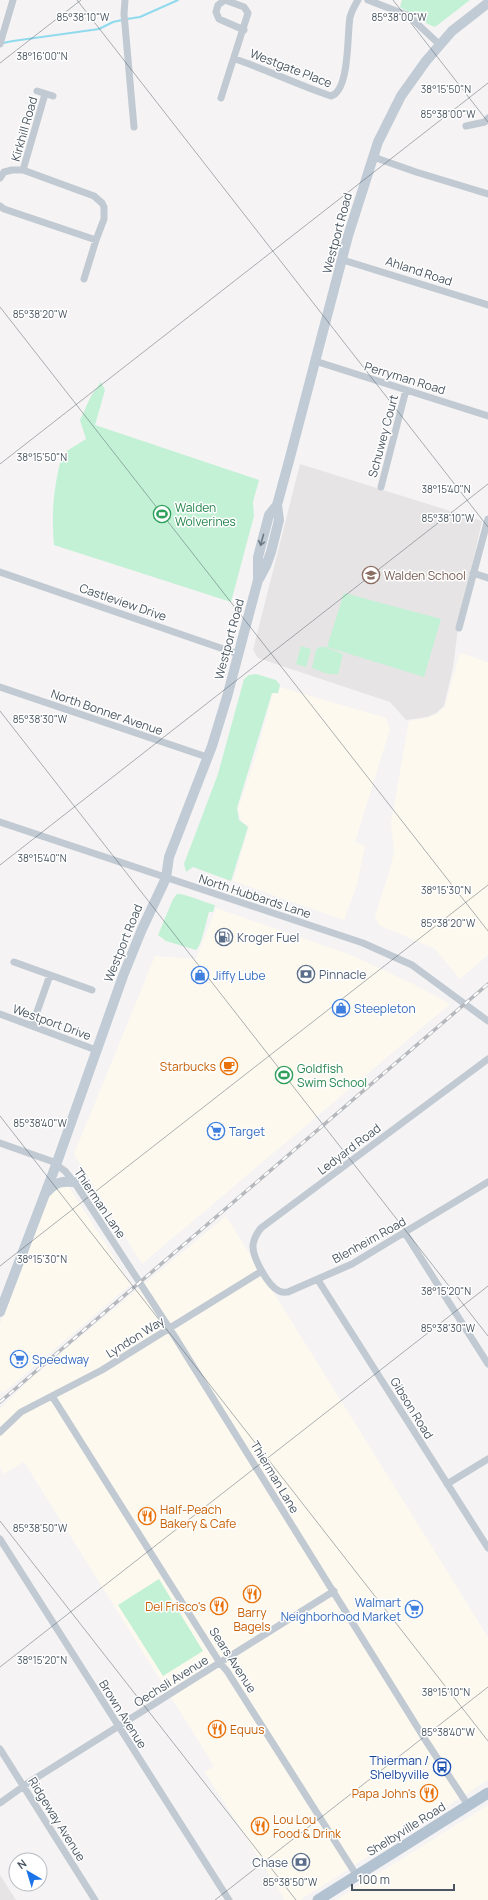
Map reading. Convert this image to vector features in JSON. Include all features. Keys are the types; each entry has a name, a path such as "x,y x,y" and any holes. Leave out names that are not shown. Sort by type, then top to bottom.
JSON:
{"main road":[{"name":"Westport Road","path":"0,1312 46,1193 96,1050 142,929 166,878 170,857 223,713 258,580 258,557 269,515 277,505 343,260 348,236 373,156 384,128 413,77 440,44 467,18 488,4"},
{"path":"46,1193 54,1184 61,1181 74,1182"},
{"name":"Shelbyville Road","path":"318,1900 488,1793"}],"street":[{"path":"0,44 2,28 13,0"},
{"path":"125,0 124,14 134,127"},
{"name":"Westgate Place","path":"221,98 235,59 244,30 248,13 244,7 225,0 218,5 216,12 218,19 244,30"},
{"name":"Westgate Place","path":"235,59 267,70 330,96 334,95 340,89 349,50 350,18 353,7 358,0"},
{"path":"368,0 409,16 440,44"},
{"name":"Kirkhill Road","path":"37,91 53,96"},
{"name":"Kirkhill Road","path":"24,170 45,94"},
{"path":"466,126 485,122 488,118"},
{"path":"373,156 379,160 488,194"},
{"path":"0,178 4,172 24,170 94,196 102,202 104,207 104,219 84,279"},
{"path":"0,206 4,209 96,240"},
{"name":"Ahland Road","path":"343,260 488,305"},
{"name":"Perryman Road","path":"316,361 488,416"},
{"name":"Schuwey Court","path":"381,487 406,390"},
{"path":"459,628 488,519"},
{"name":"Castleview Drive","path":"0,572 238,654"},
{"path":"473,574 488,578"},
{"name":"North Bonner Avenue","path":"0,687 207,757"},
{"name":"North Hubbards Lane","path":"0,822 354,940 390,954 419,970 488,1021"},
{"path":"14,962 92,990"},
{"path":"32,1026 50,975"},
{"name":"Westport Drive","path":"0,1014 96,1050"},
{"name":"Ledyard Road","path":"262,1271 254,1258 253,1245 261,1228 488,1059"},
{"name":"Thierman Lane","path":"0,1143 45,1158 65,1171 74,1182 169,1328 334,1591 428,1745 468,1806"},
{"name":"Blenheim Road","path":"262,1271 275,1289 282,1292 288,1292 352,1264 488,1182"},
{"path":"405,1233 488,1364"},
{"name":"Lyndon Way","path":"0,1432 22,1412 102,1370 262,1271"},
{"name":"Gibson Road","path":"318,1280 488,1548"},
{"name":"Sears Avenue","path":"52,1396 220,1663 227,1671 357,1876"},
{"path":"447,1484 488,1459"},
{"name":"Brown Avenue","path":"0,1539 229,1900"},
{"name":"Oechsli Avenue","path":"0,1803 118,1726 334,1591"},
{"name":"Ridgeway Avenue","path":"0,1749 95,1900"}],"shaded area":[{"name":"Walden School","path":"300,464 482,521 458,628 453,667 444,706 436,713 427,717 406,720 390,702 258,658 253,650"},
{"path":"460,653 488,662 488,955 460,979 435,949 379,925 375,916 394,852 391,823 409,721 427,718 437,714 445,706"},
{"path":"280,687 386,718 390,729 355,842 365,846 357,885 344,920 233,881 249,827 241,820 238,809 256,756 273,693 278,694"},
{"path":"216,908 351,955 413,984 450,1004 142,1264 74,1154 155,956 196,959"},
{"path":"60,1185 69,1187 131,1284 4,1392 0,1391 0,1324 50,1192"},
{"path":"226,1216 488,1637 488,1780 300,1900 285,1900 205,1772 214,1766 24,1462 4,1474 0,1467 0,1409 32,1377"},
{"path":"488,1805 488,1900 336,1900"},
{"path":"0,1875 8,1888 8,1892 11,1892 16,1900 0,1900"}],"green space":[{"path":"402,0 470,0 435,27 400,7"},
{"name":"Walden Wolverines","path":"101,382 105,390 95,425 259,480 253,502 254,516 231,602 54,545 54,499 62,454 86,439 80,420 91,396"},
{"path":"344,593 441,619 424,677 327,647"},
{"path":"301,646 311,649 306,667 296,664"},
{"path":"319,647 325,647 343,654 338,674 328,674 312,668 316,650"},
{"path":"256,674 276,680 280,685 278,693 272,693 237,808 239,820 248,827 231,881 193,867 186,872 184,864 218,774 244,679 249,675"},
{"path":"177,894 185,895 215,905 213,912 209,912 202,938 196,950 166,941 158,935 173,899"},
{"path":"159,1579 203,1651 163,1676 118,1605"}],"waterway":[{"path":"127,19 140,17 178,0"},
{"path":"3,43 99,29 113,22 122,20"}],"railway":[{"path":"0,1402 488,984"}],"place":[{"name":"Walden Wolverines","path":"162,514"},
{"name":"Walden School","path":"371,575"},
{"name":"Kroger Fuel","path":"224,937"},
{"name":"Pinnacle","path":"306,974"},
{"name":"Jiffy Lube","path":"200,975"},
{"name":"Steepleton","path":"341,1008"},
{"name":"Starbucks","path":"229,1066"},
{"name":"Goldfish Swim School","path":"284,1075"},
{"name":"Target","path":"216,1131"},
{"name":"Speedway","path":"19,1359"},
{"name":"Half-Peach Bakery & Cafe","path":"147,1516"},
{"name":"Barry Bagels","path":"252,1594"},
{"name":"Del Frisco's","path":"219,1606"},
{"name":"Walmart Neighborhood Market","path":"414,1609"},
{"name":"Equus","path":"217,1729"},
{"name":"Thierman / Shelbyville","path":"442,1767"},
{"name":"Papa John's","path":"429,1793"},
{"name":"Lou Lou Food & Drink","path":"260,1826"},
{"name":"Chase","path":"301,1862"}]}
